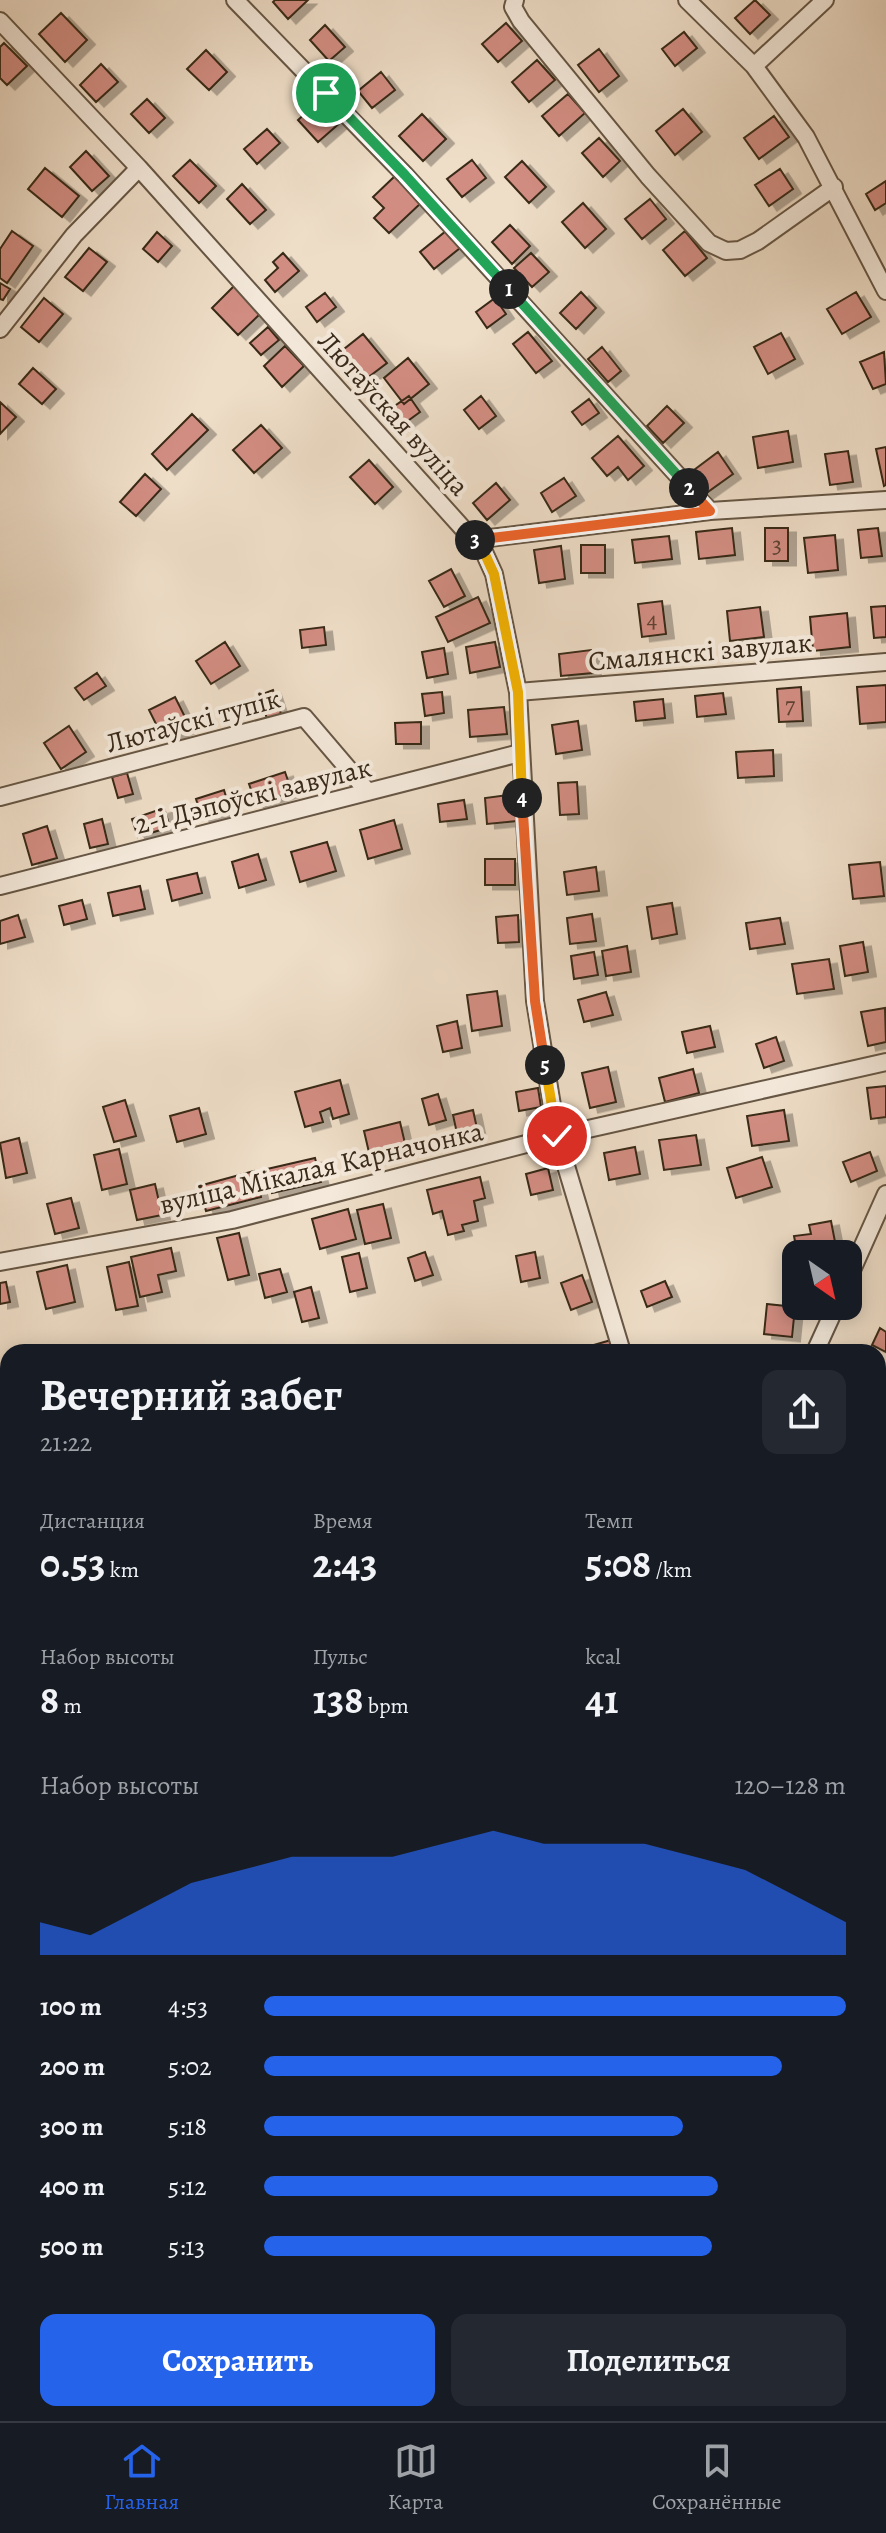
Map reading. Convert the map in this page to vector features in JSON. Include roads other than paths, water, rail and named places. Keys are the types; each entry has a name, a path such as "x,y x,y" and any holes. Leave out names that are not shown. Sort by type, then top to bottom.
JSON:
{"street":[{"path":"235,0 405,175 710,511"},
{"path":"515,0 513,7 521,21 648,176 709,243 726,251 740,250 758,241 834,187"},
{"path":"687,0 754,66 806,137 886,291"},
{"path":"754,66 825,0"},
{"name":"Лютаўская вуліца","path":"2,24 139,168 484,552 494,574 518,692 535,1001 557,1136 620,1344"},
{"path":"0,329 74,235 139,168"},
{"path":"473,540 710,511 886,500"},
{"name":"Смалянскі завулак","path":"518,692 886,662"},
{"name":"Лютаўскі тупік","path":"0,797 304,717 368,792"},
{"name":"2-і Дэпоўскі завулак","path":"0,886 520,753"},
{"name":"вуліца Мікалая Карначонка","path":"0,1262 232,1220 557,1136 886,1062"},
{"path":"862,1248 886,1194"},
{"path":"819,1344 830,1320"}]}
